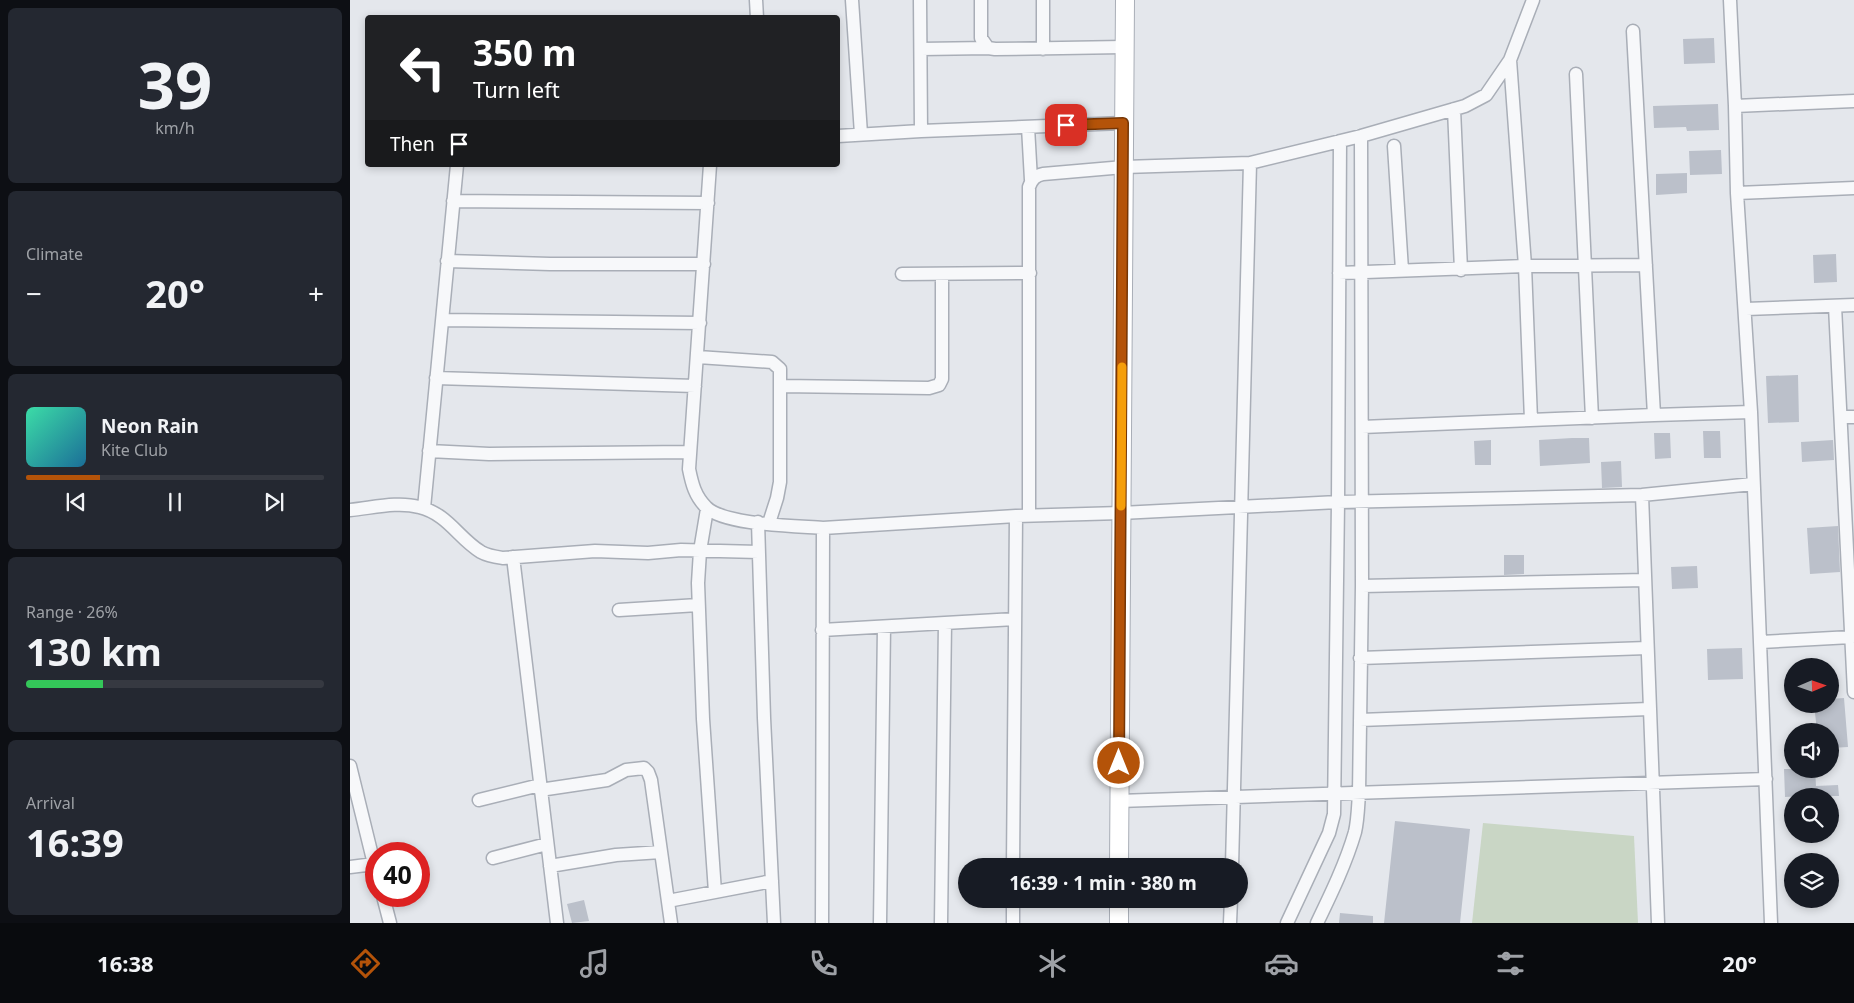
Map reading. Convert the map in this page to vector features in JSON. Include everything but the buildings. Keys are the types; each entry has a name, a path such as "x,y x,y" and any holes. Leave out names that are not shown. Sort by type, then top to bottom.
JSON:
{"street":[{"path":"756,0 758,15"},
{"path":"852,0 861,134"},
{"path":"920,0 921,131"},
{"path":"981,0 981,38 988,48"},
{"path":"1042,0 1043,48"},
{"path":"1119,858 1124,0"},
{"path":"1031,180 1043,174 1124,167 1250,163 1361,136 1465,106 1486,95 1510,60 1533,0"},
{"path":"1730,0 1737,193 1746,309 1751,412 1771,923"},
{"path":"1633,32 1654,415"},
{"path":"921,49 988,48 995,50 1123,47"},
{"path":"1510,60 1525,266 1531,420"},
{"path":"1576,74 1592,418"},
{"path":"1735,106 1854,101"},
{"path":"1454,109 1461,270"},
{"path":"840,136 1123,123"},
{"path":"1028,127 1031,180 1029,187 1030,516"},
{"path":"1317,923 1336,881 1358,818 1362,586 1361,136"},
{"path":"1287,923 1329,833 1334,814 1340,141"},
{"path":"1394,146 1402,270"},
{"path":"1232,858 1250,163"},
{"path":"424,508 457,167"},
{"path":"710,167 689,469 691,482 697,496 707,509 720,515 764,523 823,528 1016,516 1121,514 1338,502 1642,495 1753,484"},
{"path":"1737,193 1854,188"},
{"path":"453,201 708,203"},
{"path":"447,261 550,264 704,264"},
{"path":"1339,273 1461,270 1525,266 1646,265"},
{"path":"902,274 1030,273"},
{"path":"781,386 929,388 939,386 942,379 942,274"},
{"path":"1746,309 1854,305"},
{"path":"1835,306 1840,417 1849,490 1851,637 1854,692"},
{"path":"442,320 700,323"},
{"path":"698,357 772,362 780,369 780,482 777,498 764,523 759,552 764,718 774,923"},
{"path":"436,378 695,386"},
{"path":"1362,428 1751,412"},
{"path":"1840,417 1854,417"},
{"path":"429,450 489,454 690,452"},
{"path":"1642,495 1658,923"},
{"path":"350,510 395,505 411,505 424,508 442,517 481,552 492,556 513,557 595,551 648,553 681,550 759,552"},
{"path":"707,509 700,551 698,605 703,719 715,892"},
{"path":"1013,858 1016,516"},
{"path":"822,923 823,528"},
{"path":"513,557 557,923"},
{"path":"1362,586 1645,580"},
{"path":"619,610 698,605"},
{"path":"822,630 1015,619"},
{"path":"941,923 945,623"},
{"path":"880,923 884,626"},
{"path":"1761,642 1851,637"},
{"path":"1360,658 1647,648"},
{"path":"1360,720 1649,709"},
{"path":"350,766 354,796 367,842"},
{"path":"480,800 540,788 607,780 626,770 644,768 651,780 671,923"},
{"path":"1119,801 1766,780"},
{"path":"493,858 547,844"},
{"path":"550,866 616,855 661,852"},
{"path":"350,867 365,868"},
{"path":"668,901 772,881"},
{"path":"385,907 390,923"},
{"path":"1013,908 1013,923"},
{"path":"1119,908 1119,923"},
{"path":"1230,923 1231,908"}],"green space":[{"path":"1483,823 1634,836 1638,923 1472,923"}],"slow traffic":[{"path":"1121,506 1122,367"}],"route":[{"path":"1066,125 1123,123 1119,763"}]}
